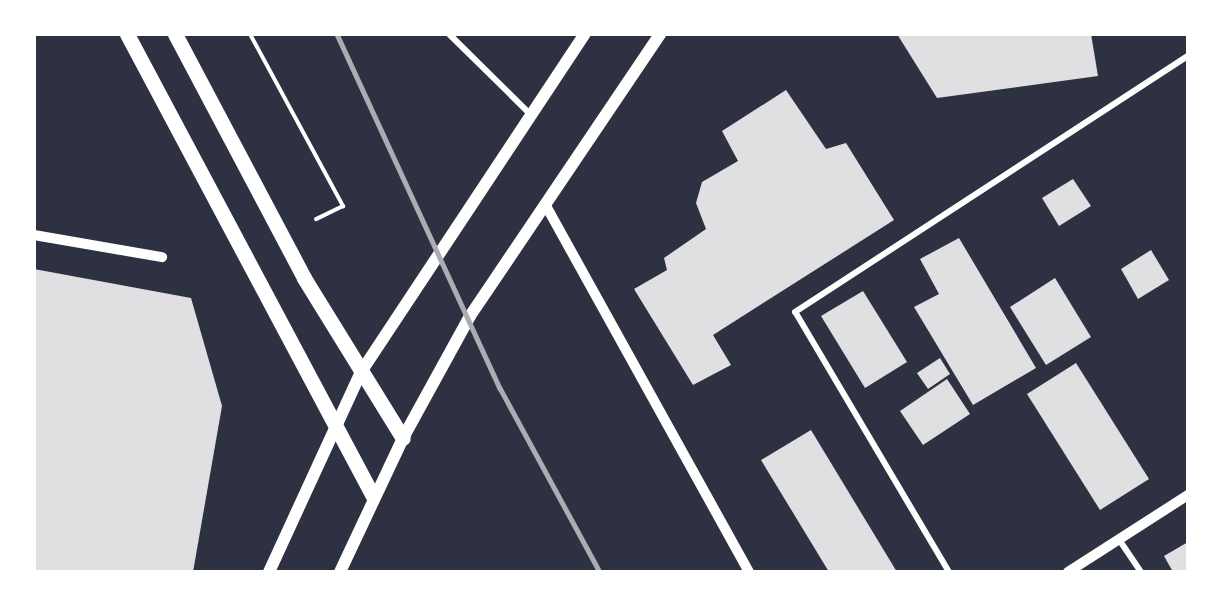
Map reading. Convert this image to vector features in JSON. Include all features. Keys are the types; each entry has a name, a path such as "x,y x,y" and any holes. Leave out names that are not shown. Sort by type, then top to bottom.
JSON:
{"main road":[{"path":"127,34 333,426 373,496"},
{"path":"175,34 304,278 403,438"},
{"path":"269,572 333,426 361,372 585,34"},
{"path":"340,572 373,496 470,316 660,34"}],"street":[{"path":"449,34 530,114"},
{"path":"949,572 795,312 1188,56"},
{"path":"545,204 749,572"},
{"path":"34,235 162,257"},
{"path":"1068,572 1188,495"},
{"path":"1118,538 1141,572"}],"path":[{"path":"250,34 343,206 316,219"}],"building":[{"path":"897,34 1091,34 1098,76 937,98"},
{"path":"786,90 826,149 846,143 894,220 713,335 731,365 693,385 634,289 667,270 664,258 706,229 696,203 702,182 738,161 722,131"},
{"path":"1073,179 1091,206 1059,226 1042,198"},
{"path":"959,238 1036,368 973,405 914,307 939,294 920,259"},
{"path":"1151,250 1169,280 1138,299 1121,269"},
{"path":"34,269 191,298 222,406 193,572 34,572"},
{"path":"1055,278 1091,337 1046,365 1010,307"},
{"path":"863,291 907,362 865,388 821,316"},
{"path":"940,358 950,374 928,389 917,373"},
{"path":"1076,363 1149,479 1100,510 1027,394"},
{"path":"947,379 970,414 923,445 900,411"},
{"path":"811,430 897,572 829,572 761,460"},
{"path":"1188,542 1188,572 1173,572 1164,556"}],"railway":[{"path":"337,34 500,388 600,572"}]}
